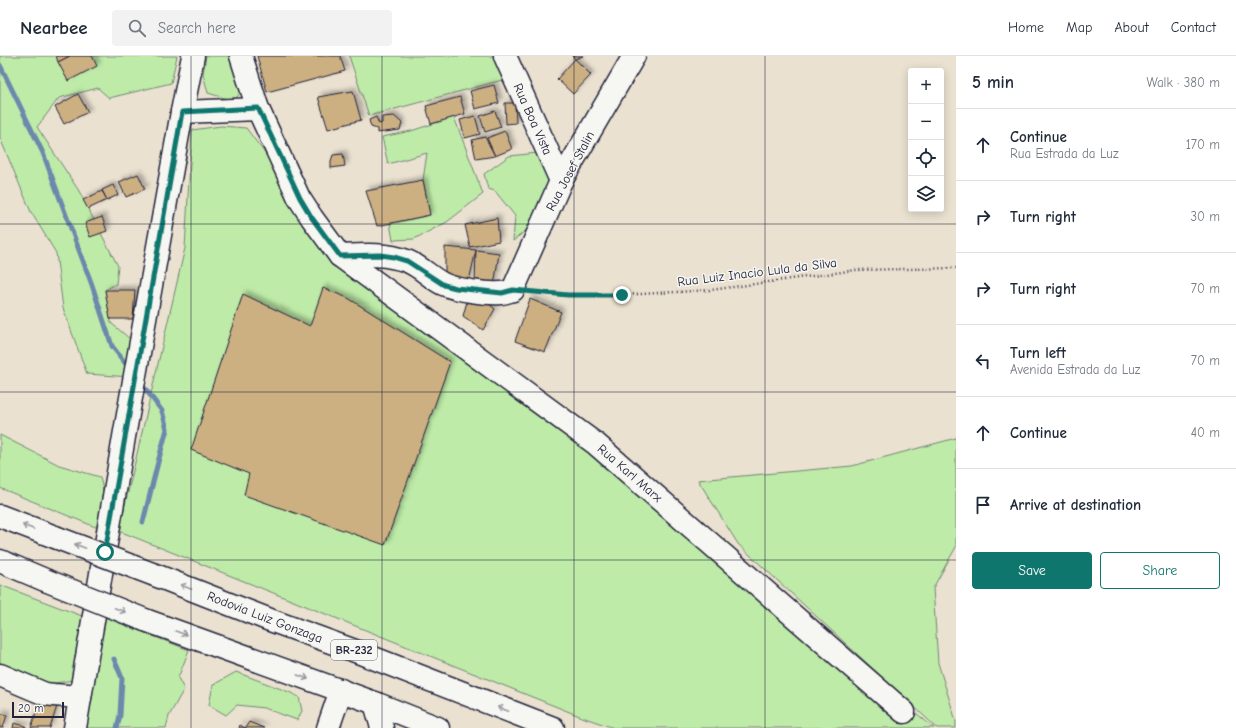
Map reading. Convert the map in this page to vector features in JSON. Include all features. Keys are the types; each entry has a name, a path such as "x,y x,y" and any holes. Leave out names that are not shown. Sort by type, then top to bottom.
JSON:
{"main road":[{"path":"75,728 133,389 193,56"},
{"name":"Rua Karl Marx","path":"241,56 258,108 300,198 312,218 340,256 596,444 904,712"},
{"name":"Rua Boa Vista","path":"505,56 562,181"},
{"name":"Rua Josef Stalin","path":"513,290 562,181 634,56"},
{"path":"182,112 258,108"},
{"path":"340,256 380,255 394,257 407,261 444,285 456,288 502,293 513,290"},
{"name":"Rodovia Luiz Gonzaga","path":"0,516 270,620 358,652 552,728"},
{"path":"0,561 144,620 341,690 438,728"},
{"path":"0,676 45,694 54,695 81,690"},
{"path":"328,728 341,690"},
{"path":"375,703 382,728"}],"path":[{"name":"Rua Luiz Inacio Lula da Silva","path":"513,290 568,295 622,295 711,290 856,270 956,268"}],"green space":[{"path":"0,56 177,56 171,83 109,98 98,88 59,98 37,127 79,191 118,266 116,284 105,290 111,323 136,344 131,377 87,374 63,308 56,253 31,212 0,138"},
{"path":"206,56 239,56 249,81 234,101 208,93 203,74"},
{"path":"349,56 495,56 506,79 369,116"},
{"path":"454,117 483,194 447,222 414,239 393,240 390,224 430,215 423,180 427,153 388,164 382,137 411,131"},
{"path":"221,126 246,128 270,160 333,265 486,378 670,508 934,728 614,728 582,717 119,531 185,248 192,130"},
{"path":"538,153 556,182 530,227 513,241 515,216 495,191 488,189 484,174 509,156"},
{"path":"0,435 59,465 100,477 106,503 98,528 0,488"},
{"path":"956,438 956,547 933,588 938,663 956,721 956,728 937,728 738,544 698,480 852,466"},
{"path":"0,585 90,619 73,680 44,685 0,667"},
{"path":"101,616 189,650 178,678 184,689 169,716 166,728 80,728"},
{"path":"236,672 299,697 302,711 297,720 264,708 237,705 226,715 209,705 213,685"}],"building":[{"path":"56,56 70,56 58,62"},
{"path":"70,56 92,56 97,66 68,81 58,62"},
{"path":"257,56 340,56 345,71 267,92"},
{"path":"572,56 583,56 575,59"},
{"path":"575,59 591,75 573,94 557,79"},
{"path":"494,85 499,103 475,109 470,91"},
{"path":"353,91 361,120 328,129 318,97"},
{"path":"78,94 88,112 64,124 55,107"},
{"path":"460,97 465,114 431,124 426,106"},
{"path":"505,103 515,103 516,123 506,124"},
{"path":"495,111 501,127 485,132 480,116"},
{"path":"394,116 402,123 400,130 377,133 377,129 371,127 369,120 376,117 379,124 382,123 382,117"},
{"path":"475,116 480,134 465,138 460,120"},
{"path":"505,131 512,149 495,156 487,138"},
{"path":"485,137 495,156 476,159 472,140"},
{"path":"343,154 345,166 331,168 333,155"},
{"path":"138,174 145,189 126,197 119,182"},
{"path":"423,180 430,215 377,226 366,191"},
{"path":"113,185 118,195 107,200 102,190"},
{"path":"102,191 107,200 88,209 83,200"},
{"path":"102,217 107,231 90,237 85,223"},
{"path":"497,218 499,241 470,247 465,225"},
{"path":"445,247 476,250 469,281 445,277"},
{"path":"476,250 499,253 494,286 475,284"},
{"path":"323,288 348,298 450,362 385,545 244,495 249,474 191,450 243,294 310,326"},
{"path":"105,290 135,290 133,319 110,319"},
{"path":"468,298 490,300 490,305 495,309 483,330 463,316"},
{"path":"530,299 561,312 545,352 515,341"},
{"path":"41,697 58,703 50,728 31,728"},
{"path":"0,713 7,715 3,728 0,728"},
{"path":"249,722 264,728 245,728"},
{"path":"14,723 26,726 25,728 13,728"}],"waterway":[{"path":"0,65 43,153 92,285 112,346 129,368"},
{"path":"140,382 162,411 167,429 143,522"},
{"path":"114,659 122,678 120,715 117,728"}],"route":[{"path":"105,552 182,112 258,108 300,198 312,218 340,256 380,255 394,257 407,261 444,285 482,292 502,293 513,290 568,295 622,295"}]}
